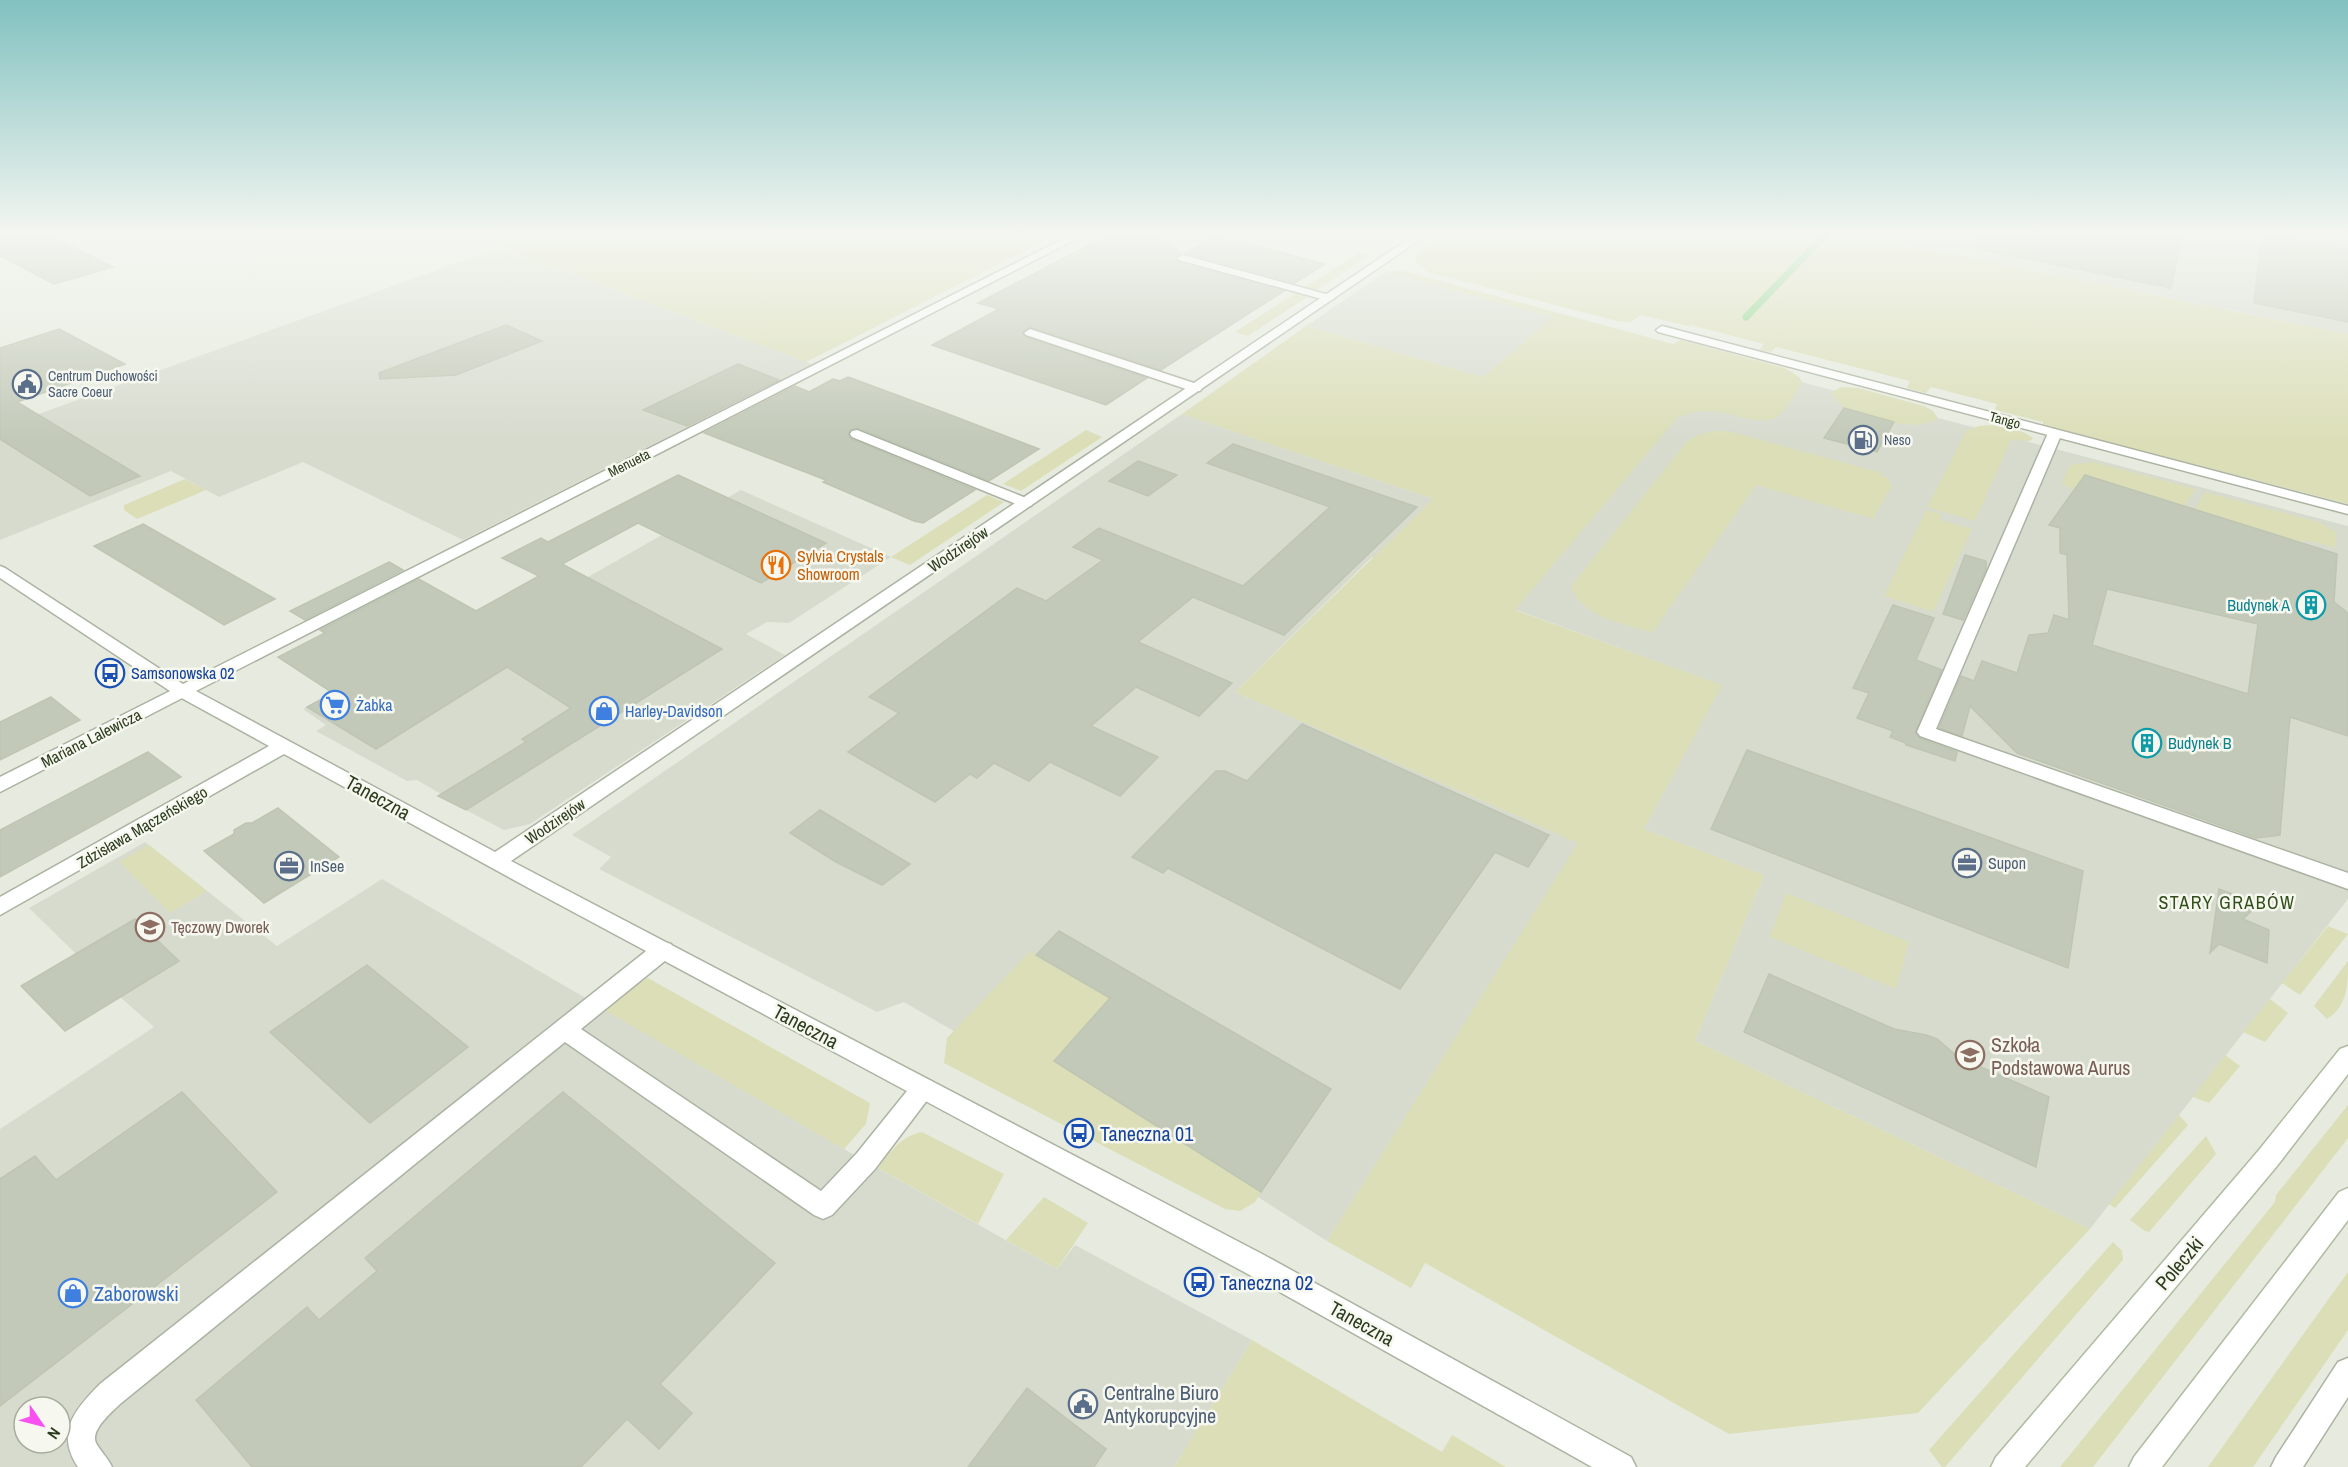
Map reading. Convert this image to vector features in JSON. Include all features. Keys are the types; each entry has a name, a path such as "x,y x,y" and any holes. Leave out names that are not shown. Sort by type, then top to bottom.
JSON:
{"street":[{"name":"Menueta","path":"182,691 942,304"},
{"name":"Wodzirejów","path":"496,861 1319,304"},
{"name":"Tango","path":"1662,330 2348,510"},
{"path":"1030,333 1196,388"},
{"path":"2055,433 1926,732 2348,880"},
{"path":"857,434 1026,503"},
{"name":"Taneczna","path":"0,571 182,691 496,861 1255,1264 1621,1467"},
{"name":"Mariana Lalewicza","path":"0,785 182,691"},
{"name":"Zdzisława Mączeńskiego","path":"0,907 284,746"},
{"path":"97,1467 80,1441 89,1418 110,1394 663,950"},
{"path":"563,1029 823,1207 866,1161 923,1088"},
{"name":"Poleczki","path":"2006,1467 2268,1158 2348,1056"},
{"path":"2144,1467 2348,1200"},
{"path":"2286,1467 2348,1372"}],"shaded area":[{"path":"342,304 654,304 812,364 463,540 303,462 219,497 171,471 0,540 0,428"},
{"path":"1338,304 1507,304 1554,317 1483,377 1306,326"},
{"path":"2202,304 2348,304 2348,334"},
{"path":"1608,331 2348,526 2348,899 2090,1229 1695,1041 1764,875 1644,829 1721,685 1372,557 1235,692 1579,843 1327,1241 1258,1197 1234,1195 904,1002 877,1012 599,869 611,857 572,835 1182,414 1433,499"},
{"path":"741,490 891,557 789,623 767,622 746,634 785,655 530,824 504,830 441,797 441,794 417,780 407,781 316,731 326,725 303,709 344,686 405,681"},
{"path":"145,842 277,946 382,879 844,1149 1057,1269 1075,1245 1252,1340 1174,1467 0,1467 0,1129 154,1027 29,908"}],"green space":[{"path":"654,304 919,304 806,362"},
{"path":"1278,304 1296,304 1248,336 1235,332"},
{"path":"1506,304 1527,304 1673,344 1681,340 1785,368 1799,377 1802,382 1785,409 1772,419 1749,419 1708,411 1678,417 1515,610 1722,685 1644,829 1764,875 1695,1041 2090,1229 1918,1413 1729,1434 1425,1263 1411,1288 1327,1241 1578,843 1235,692 1433,499 1182,414 1306,326 1483,377 1553,317"},
{"path":"1553,304 2202,304 2348,334 2348,504 2043,425 2043,422 1995,410 1997,404 1931,387 1926,393 1907,388 1910,381 1776,347 1771,352 1760,350 1764,344 1691,325 1641,315 1631,322 1617,321"},
{"path":"1841,387 1858,388 1924,406 1933,411 1937,417 1935,421 1917,425 1894,423 1844,408 1831,393"},
{"path":"1992,425 2023,432 2033,438 2030,441 2011,440 1975,521 1927,507 1966,431 1979,426"},
{"path":"1086,430 1102,437 1021,491 1003,484"},
{"path":"1728,431 1882,473 1880,476 1887,477 1892,485 1873,519 1756,485 1652,633 1605,618 1583,605 1571,586 1684,445 1704,433"},
{"path":"2093,462 2196,489 2184,506 2075,491 2062,483 2070,465"},
{"path":"185,479 206,490 137,519 124,510 124,505"},
{"path":"2205,492 2318,522 2337,533 2335,548 2306,540 2303,543 2195,510"},
{"path":"987,495 1004,502 910,565 891,557"},
{"path":"1926,510 1941,514 1940,520 1972,529 1933,612 1884,596"},
{"path":"149,845 207,891 170,913 119,862"},
{"path":"1786,893 1909,942 1896,989 1770,937"},
{"path":"2328,926 2348,934 2300,995 2282,983"},
{"path":"1030,951 1110,998 1054,1061 1261,1192 1255,1202 1240,1211 1225,1209 944,1063 947,1038"},
{"path":"2348,961 2347,986 2343,1001 2334,1014 2327,1019 2314,1006"},
{"path":"648,978 870,1103 866,1124 844,1149 606,1011 622,993"},
{"path":"2270,999 2288,1013 2265,1042 2243,1032"},
{"path":"2225,1055 2240,1066 2209,1103 2193,1097"},
{"path":"2348,1105 2348,1138 2093,1467 2060,1467 2275,1202 2276,1195"},
{"path":"2179,1115 2188,1125 2115,1208 2109,1204"},
{"path":"922,1132 1004,1174 978,1224 878,1168 902,1141"},
{"path":"2206,1136 2216,1154 2149,1232 2130,1220"},
{"path":"1044,1197 1088,1223 1057,1269 1006,1240"},
{"path":"2113,1242 2122,1251 2123,1260 1945,1467 1942,1467 1929,1450"},
{"path":"2348,1272 2348,1330 2253,1467 2208,1467"},
{"path":"1252,1340 1442,1452 1452,1435 1506,1467 1174,1467"}],"building":[{"path":"983,304 1263,304 1161,370 1031,327 1023,331 1025,337 1147,378 1106,405 932,345 999,309"},
{"path":"2261,304 2348,304 2348,322"},
{"path":"506,325 542,341 456,375 380,379 379,373"},
{"path":"59,329 125,364 17,402 140,476 90,496 0,439 0,348"},
{"path":"738,364 779,380 687,426 643,410"},
{"path":"848,377 1039,449 989,481 858,428 850,430 848,435 851,439 975,490 923,523 823,482 826,480 704,433 795,386 809,392 833,379 840,381"},
{"path":"1844,408 1894,422 1877,452 1824,438"},
{"path":"1233,444 1417,507 1284,635 1193,597 1138,642 1232,683 1199,716 1136,687 1091,726 1158,757 1120,796 1050,762 1029,781 994,763 977,778 970,774 935,802 848,752 899,713 869,697 1017,588 1046,601 1103,560 1073,547 1099,528 1243,586 1330,507 1207,463"},
{"path":"1138,461 1177,475 1148,496 1109,481"},
{"path":"678,475 826,543 761,583 638,523 562,564 722,649 466,810 438,796 526,742 522,739 571,708 507,667 376,749 307,707 333,693 278,657 325,633 320,630 419,579 476,611 539,576 502,558 541,538 548,542"},
{"path":"2085,475 2337,554 2334,602 2348,613 2348,736 2290,717 2280,835 2256,838 2017,753 1970,706 1962,736 1939,728 1961,676 1974,681 1982,661 2017,673 2029,635 2048,633 2054,615 2069,620 2067,555 2060,553 2060,528 2049,525","holes":["2107,589 2258,624 2248,694 2092,645"]},
{"path":"143,524 275,599 224,625 94,546"},
{"path":"1965,555 1986,561 1986,569 1963,620 1943,614"},
{"path":"389,562 403,570 305,620 290,611"},
{"path":"1893,605 1934,618 1916,660 1942,670 1915,733 1919,738 1957,752 1955,761 1906,745 1890,737 1893,731 1857,718 1869,693 1853,688"},
{"path":"51,697 80,720 0,760 0,722"},
{"path":"1302,724 1549,835 1528,867 1495,852 1400,989 1168,868 1163,873 1132,857 1216,771 1225,771 1247,781"},
{"path":"1747,750 2083,871 2068,968 1711,829"},
{"path":"148,752 181,777 0,877 0,830"},
{"path":"278,808 339,857 264,903 204,851 234,834 234,830 246,823 252,823"},
{"path":"820,810 910,864 882,885 836,862 790,833"},
{"path":"2219,889 2259,904 2243,919 2269,930 2267,963 2219,944 2210,953"},
{"path":"135,919 179,961 65,1031 21,986"},
{"path":"1059,931 1331,1089 1261,1192 1054,1061 1110,998 1036,955"},
{"path":"367,965 468,1047 370,1123 270,1032"},
{"path":"1769,974 1894,1029 1937,1039 1958,1057 2049,1097 2036,1167 1744,1032"},
{"name":"Zaborowski","path":"182,1092 277,1192 0,1406 0,1179 35,1156 56,1180"},
{"path":"563,1092 775,1263 660,1384 692,1413 659,1449 627,1419 581,1467 252,1467 196,1400 307,1307 319,1320 377,1271 365,1258"},
{"path":"1027,1388 1106,1449 1094,1467 968,1467"}],"waterway":[{"path":"1746,317 1758,304"}],"place":[{"name":"Centrum Duchowości Sacre Coeur","path":"27,384"},
{"name":"Neso","path":"1863,440"},
{"name":"Sylvia Crystals Showroom","path":"776,565"},
{"name":"Budynek A","path":"2311,605"},
{"name":"Samsonowska 02","path":"110,673"},
{"name":"Żabka","path":"335,705"},
{"name":"Harley-Davidson","path":"604,711"},
{"name":"Budynek B","path":"2147,743"},
{"name":"Supon","path":"1967,863"},
{"name":"InSee","path":"289,866"},
{"name":"Tęczowy Dworek","path":"150,927"},
{"name":"Szkoła Podstawowa Aurus","path":"1970,1055"},
{"name":"Taneczna 01","path":"1079,1133"},
{"name":"Taneczna 02","path":"1199,1282"},
{"name":"Zaborowski","path":"73,1293"},
{"name":"Centralne Biuro Antykorupcyjne","path":"1083,1404"}],"district":[{"name":"STARY GRABÓW","path":"2227,902"}]}
